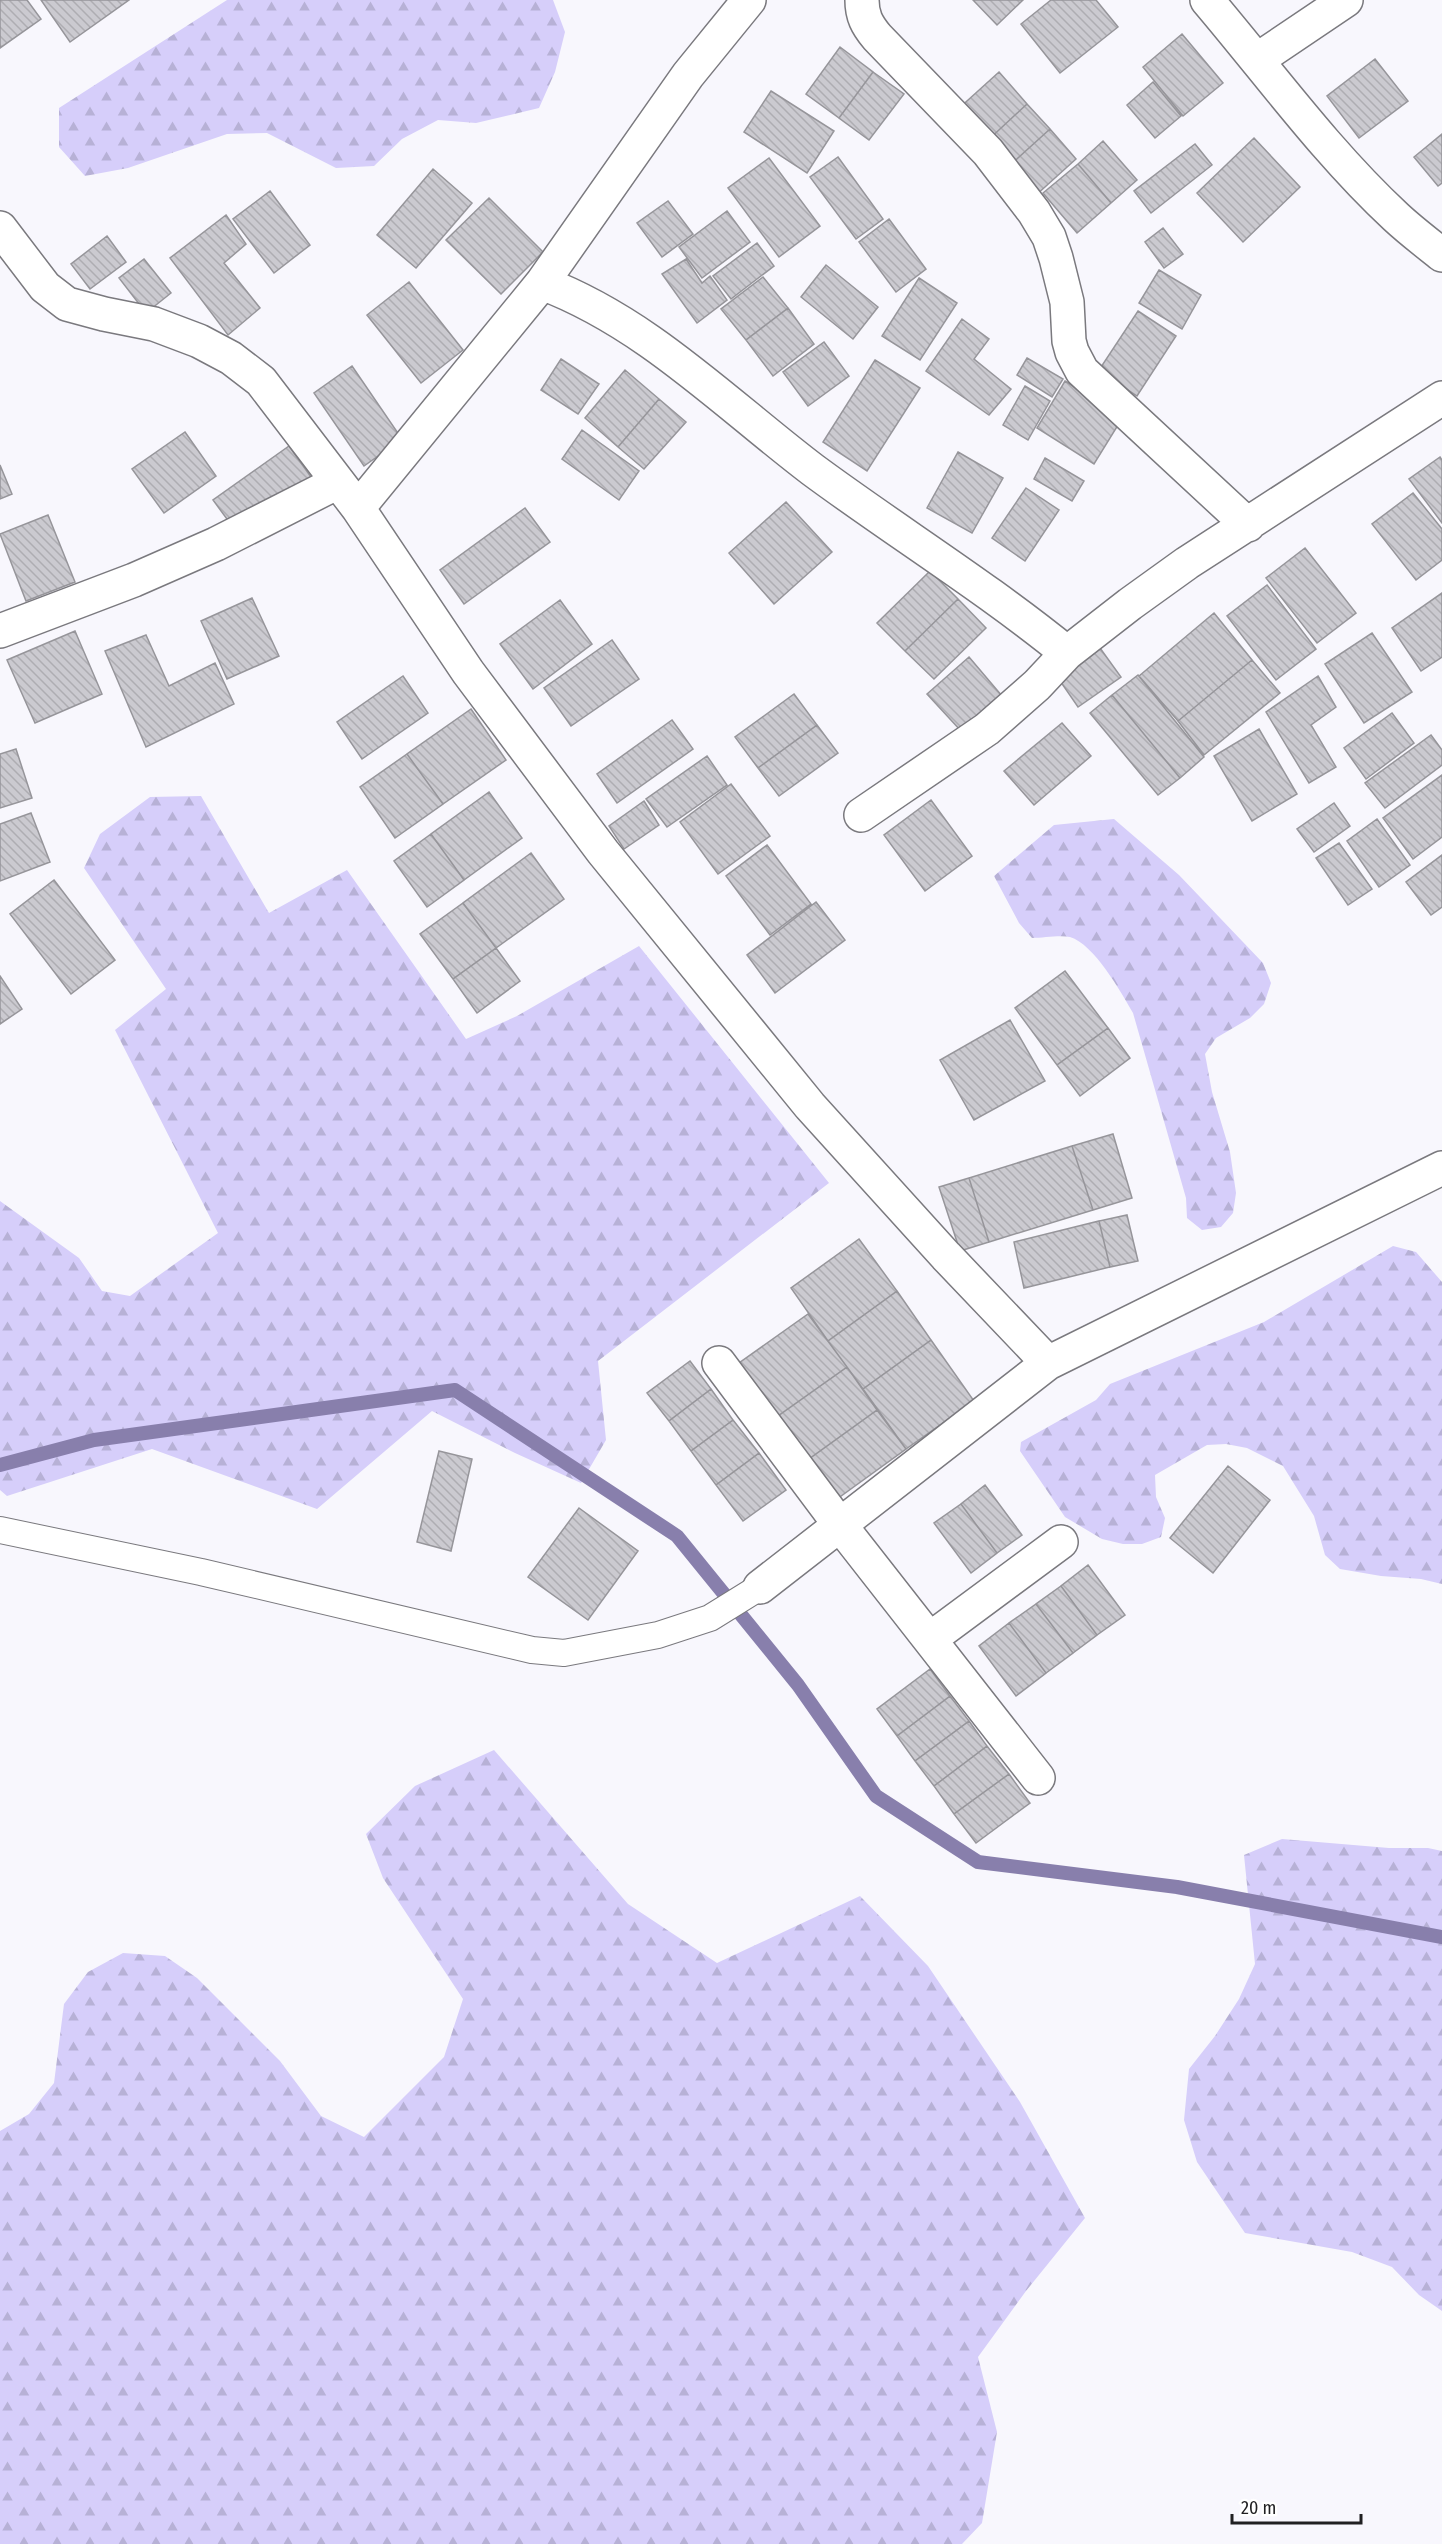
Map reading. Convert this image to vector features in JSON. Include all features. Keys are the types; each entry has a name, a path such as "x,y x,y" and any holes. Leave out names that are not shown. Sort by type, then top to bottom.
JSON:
{"street":[{"path":"358,508 542,283 688,75 749,0"},
{"path":"862,0 862,13 872,31 988,152 1042,226 1056,258 1067,302 1069,341 1082,371 1248,525"},
{"path":"1207,0 1302,117 1356,176 1397,218 1442,255"},
{"path":"1257,60 1346,0"},
{"path":"0,228 45,288 67,304 104,315 154,324 200,341 231,358 261,381 358,508 468,672 603,852 810,1106 1048,1364"},
{"path":"542,283 608,314 650,340 812,468 873,513 1012,608 1067,653"},
{"path":"861,815 987,729 1037,685 1067,653 1130,603 1442,398"},
{"path":"0,631 134,580 216,544 338,482"},
{"path":"760,1587 1048,1364 1442,1168"},
{"path":"719,1362 840,1525 1038,1778"},
{"path":"930,1639 1061,1542"}],"lane":[{"path":"0,1530 201,1572 532,1650 564,1653 658,1635 710,1618 760,1587"}],"green space":[{"path":"227,0 553,0 565,32 555,72 539,108 476,123 438,120 402,139 374,166 336,168 267,133 227,134 128,168 85,176 59,147 59,108"},
{"path":"201,796 269,913 347,870 466,1039 517,1016 639,946 829,1183 598,1361 606,1440 581,1483 432,1411 317,1509 152,1449 7,1496 0,1490 0,1201 79,1258 102,1291 130,1296 218,1233 115,1030 166,989 84,868 100,834 150,797"},
{"path":"1114,819 1179,875 1263,963 1271,983 1264,1004 1250,1018 1216,1038 1205,1054 1212,1092 1230,1152 1236,1193 1233,1213 1221,1227 1202,1230 1187,1218 1186,1198 1133,1013 1114,982 1097,959 1079,941 1066,936 1032,938 1019,923 994,876 1054,825"},
{"path":"1393,1246 1416,1252 1442,1282 1442,1584 1421,1579 1381,1576 1340,1569 1325,1555 1314,1516 1283,1466 1247,1448 1226,1444 1207,1445 1155,1475 1156,1497 1165,1518 1161,1537 1142,1544 1123,1544 1102,1539 1065,1517 1020,1451 1021,1442 1096,1400 1110,1384 1264,1322"},
{"path":"494,1750 628,1904 717,1963 860,1896 928,1966 1020,2102 1085,2218 1026,2291 978,2357 997,2432 982,2523 962,2544 0,2544 0,2131 29,2114 54,2083 64,2004 88,1972 123,1953 165,1956 197,1978 280,2061 321,2116 364,2137 444,2057 463,1999 383,1878 366,1834 415,1786"},
{"path":"1282,1839 1389,1848 1428,1848 1442,1851 1442,2311 1419,2295 1392,2267 1352,2252 1245,2233 1197,2162 1184,2120 1189,2069 1215,2036 1239,1999 1255,1964 1244,1855"}],"building":[{"path":"0,0 27,0 41,19 0,48"},
{"path":"41,0 129,0 70,42"},
{"path":"973,0 1023,0 997,25"},
{"path":"1051,0 1096,0 1118,27 1060,73 1021,24"},
{"path":"1182,34 1223,83 1183,116 1143,67"},
{"path":"840,47 873,72 839,118 806,94"},
{"path":"1375,59 1408,101 1359,138 1327,96"},
{"path":"873,72 904,94 869,140 839,118"},
{"path":"999,72 1027,104 986,142 957,110"},
{"path":"1153,82 1181,116 1155,138 1127,105"},
{"path":"771,91 834,131 807,173 744,132"},
{"path":"1027,104 1050,129 1008,167 986,142"},
{"path":"1050,129 1076,159 1035,196 1008,167"},
{"path":"1442,134 1442,183 1438,186 1414,157"},
{"path":"1254,138 1300,187 1243,242 1197,193"},
{"path":"1103,141 1137,180 1111,203 1078,164"},
{"path":"1195,144 1212,165 1151,213 1134,191"},
{"path":"838,157 883,219 856,239 810,177"},
{"path":"769,158 820,226 779,257 728,188"},
{"path":"1078,164 1111,203 1077,233 1043,193"},
{"path":"433,169 472,203 416,268 377,235"},
{"path":"270,191 310,245 274,273 233,219"},
{"path":"489,198 543,252 501,294 446,240"},
{"path":"668,201 693,234 662,257 637,223"},
{"path":"727,211 750,242 702,278 679,247"},
{"path":"226,215 246,244 224,263 260,308 228,335 170,258"},
{"path":"889,219 926,269 896,292 859,242"},
{"path":"1163,228 1183,254 1164,268 1145,242"},
{"path":"107,236 126,262 90,289 71,264"},
{"path":"757,243 774,266 731,299 713,276"},
{"path":"144,259 171,293 146,313 119,278"},
{"path":"686,259 702,283 710,276 727,300 697,323 662,274"},
{"path":"826,265 878,307 853,339 801,297"},
{"path":"1159,270 1201,295 1182,329 1139,303"},
{"path":"763,277 788,308 746,340 721,309"},
{"path":"919,278 957,303 920,360 882,336"},
{"path":"409,282 463,350 421,383 367,315"},
{"path":"788,308 814,344 773,376 746,340"},
{"path":"1138,311 1176,336 1137,396 1099,370"},
{"path":"962,319 989,339 974,359 1011,389 989,415 926,371"},
{"path":"824,342 849,376 808,406 783,372"},
{"path":"1027,358 1063,379 1052,397 1017,375"},
{"path":"561,359 599,384 578,414 541,390"},
{"path":"875,360 920,388 867,471 823,442"},
{"path":"352,366 402,439 364,466 314,393"},
{"path":"625,370 659,399 618,447 585,418"},
{"path":"1065,381 1123,417 1094,464 1037,428"},
{"path":"1025,386 1050,401 1028,440 1003,425"},
{"path":"659,399 686,422 644,469 618,447"},
{"path":"582,430 639,471 619,500 562,459"},
{"path":"185,432 216,476 164,513 132,469"},
{"path":"289,446 311,477 235,530 213,500"},
{"path":"958,452 1003,478 972,533 927,508"},
{"path":"1440,457 1442,460 1442,523 1409,479"},
{"path":"1045,458 1084,481 1072,501 1034,479"},
{"path":"0,465 12,494 0,499"},
{"path":"1026,488 1059,510 1025,561 992,538"},
{"path":"1413,493 1442,529 1442,560 1416,580 1372,524"},
{"path":"786,502 832,552 774,604 729,553"},
{"path":"525,508 550,542 464,604 440,570"},
{"path":"48,515 75,582 26,601 0,534"},
{"path":"1305,548 1356,613 1317,643 1266,578"},
{"path":"930,571 958,599 905,651 877,623"},
{"path":"1267,585 1316,649 1276,680 1227,616"},
{"path":"1442,593 1442,657 1421,671 1392,628"},
{"path":"252,598 279,656 227,679 201,621"},
{"path":"958,599 986,628 934,679 905,651"},
{"path":"560,600 592,644 533,689 500,644"},
{"path":"1214,613 1252,660 1178,721 1139,676"},
{"path":"75,631 102,694 35,723 7,660"},
{"path":"1372,633 1412,692 1364,723 1325,664"},
{"path":"146,635 169,686 215,663 234,704 146,747 105,651"},
{"path":"612,640 639,679 571,726 544,688"},
{"path":"1100,648 1121,677 1078,707 1058,678"},
{"path":"969,657 1002,696 961,731 927,694"},
{"path":"1252,660 1280,693 1204,755 1178,721"},
{"path":"1138,675 1204,757 1180,778 1112,695"},
{"path":"403,676 428,713 362,759 337,722"},
{"path":"1318,676 1336,707 1311,725 1336,767 1309,783 1266,712"},
{"path":"794,694 817,725 758,768 735,737"},
{"path":"1112,695 1180,778 1158,795 1090,713"},
{"path":"471,709 506,760 443,804 407,754"},
{"path":"1392,713 1414,743 1366,779 1344,748"},
{"path":"672,720 693,749 617,803 597,774"},
{"path":"1062,723 1091,756 1034,805 1004,771"},
{"path":"817,725 838,753 779,796 758,768"},
{"path":"1259,729 1297,794 1252,821 1214,756"},
{"path":"1431,735 1442,750 1442,765 1385,808 1365,783"},
{"path":"16,749 32,798 0,808 0,754"},
{"path":"407,754 443,804 395,838 360,787"},
{"path":"707,756 727,785 667,827 646,799"},
{"path":"1442,775 1442,837 1413,859 1383,818"},
{"path":"731,784 770,836 718,874 680,822"},
{"path":"489,792 522,838 464,880 431,834"},
{"path":"931,800 972,856 925,891 884,835"},
{"path":"644,801 659,825 624,849 609,826"},
{"path":"1334,803 1350,826 1314,852 1297,829"},
{"path":"31,813 50,862 0,881 0,824"},
{"path":"1377,819 1410,865 1379,887 1347,841"},
{"path":"431,834 464,880 427,907 394,861"},
{"path":"1339,843 1372,889 1348,905 1316,858"},
{"path":"767,845 811,904 770,935 726,876"},
{"path":"531,853 564,899 496,948 463,903"},
{"path":"1442,855 1442,907 1431,915 1406,882"},
{"path":"54,880 115,960 71,994 10,914"},
{"path":"816,902 845,940 775,993 747,955"},
{"path":"463,903 496,948 453,979 420,934"},
{"path":"496,948 520,981 477,1013 453,979"},
{"path":"1065,971 1108,1028 1057,1065 1015,1008"},
{"path":"0,976 22,1009 0,1024"},
{"path":"1010,1020 1045,1081 974,1120 940,1060"},
{"path":"1108,1028 1130,1058 1080,1096 1057,1065"},
{"path":"1113,1134 1132,1198 1093,1210 1072,1146"},
{"path":"1072,1146 1093,1210 989,1242 969,1178"},
{"path":"969,1178 989,1242 960,1251 939,1187"},
{"path":"1127,1215 1138,1261 1110,1267 1099,1221"},
{"path":"1099,1221 1110,1267 1024,1288 1014,1242"},
{"path":"859,1239 897,1291 828,1341 791,1288"},
{"path":"897,1291 931,1340 863,1389 828,1341"},
{"path":"808,1314 847,1367 778,1416 739,1363"},
{"path":"931,1340 974,1401 906,1449 863,1389"},
{"path":"690,1361 711,1389 669,1421 647,1393"},
{"path":"847,1367 877,1410 809,1459 778,1416"},
{"path":"711,1389 733,1420 691,1451 669,1421"},
{"path":"877,1410 906,1449 837,1499 809,1459"},
{"path":"733,1420 759,1453 716,1485 691,1451"},
{"path":"439,1451 472,1459 451,1551 417,1542"},
{"path":"759,1453 786,1490 743,1521 716,1485"},
{"path":"1228,1466 1270,1500 1213,1573 1170,1538"},
{"path":"985,1485 1022,1535 997,1553 961,1504"},
{"path":"961,1504 997,1553 971,1573 934,1523"},
{"path":"579,1508 638,1551 588,1620 528,1577"},
{"path":"1088,1565 1125,1615 1097,1635 1061,1586"},
{"path":"1061,1586 1097,1635 1073,1653 1036,1604"},
{"path":"1036,1604 1073,1653 1046,1673 1009,1623"},
{"path":"1009,1623 1046,1673 1016,1696 979,1646"},
{"path":"930,1669 950,1696 897,1736 877,1709"},
{"path":"950,1696 969,1721 915,1761 897,1736"},
{"path":"969,1721 987,1746 934,1786 915,1761"},
{"path":"987,1746 1009,1774 954,1814 934,1786"},
{"path":"1009,1774 1030,1803 976,1843 954,1814"}],"waterway":[{"path":"0,1465 94,1440 455,1390 677,1536 798,1685 876,1796 978,1862 1177,1887 1442,1937"}]}
